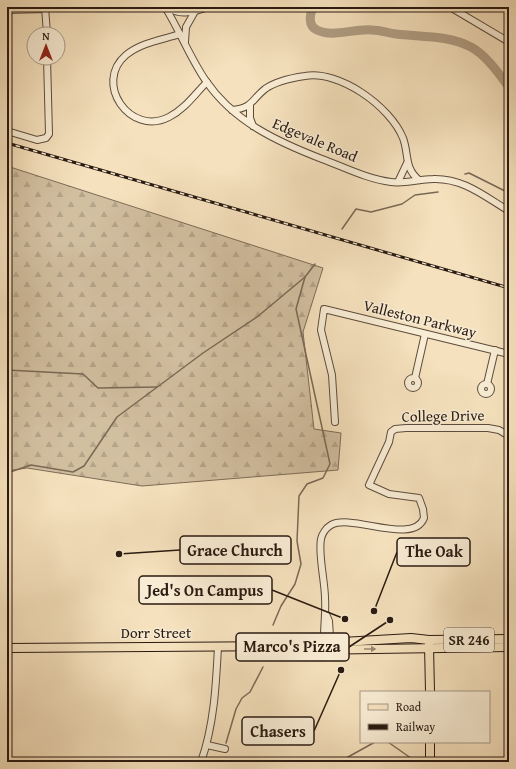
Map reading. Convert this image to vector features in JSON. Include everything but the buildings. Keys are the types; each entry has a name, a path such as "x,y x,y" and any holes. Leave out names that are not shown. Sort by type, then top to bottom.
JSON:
{"main road":[{"name":"Dorr Street","path":"7,648 304,646 327,641 411,638 429,644 509,648"},
{"name":"Dorr Street","path":"304,646 308,650 509,639"},
{"path":"429,644 430,691"},
{"path":"430,743 430,762"}],"street":[{"path":"166,7 177,12 194,12 209,7"},
{"name":"Edgevale Road","path":"166,7 207,82 220,99 253,126 286,145 369,176 398,182 446,178 458,181 472,187 509,211"},
{"path":"450,7 509,42"},
{"path":"7,10 46,8 47,26"},
{"path":"186,46 184,39 186,27 194,12"},
{"path":"180,34 146,44 126,55 120,62 114,82 114,91 121,107 139,119 148,121 164,119 182,108 207,82"},
{"path":"7,131 37,140 46,138 50,134 47,66"},
{"path":"232,110 250,105 265,89 285,79 307,75 335,79 367,96 391,121 403,138 407,163 412,173 419,180"},
{"path":"250,105 250,118 253,126"},
{"path":"398,182 407,163"},
{"name":"Valleston Parkway","path":"335,422 332,375 321,330 324,309 509,354"},
{"path":"415,378 425,334"},
{"path":"487,384 495,350"},
{"name":"College Drive","path":"327,641 324,637 324,621 326,614 320,547 321,537 326,529 333,524 341,522 376,527 412,528 418,526 424,518 422,505 418,498 390,494 369,485 389,442 390,432 395,429 406,428 488,428 499,430 509,436"},
{"path":"201,762 207,745 215,699 218,647"},
{"path":"207,745 225,749"}],"green space":[{"path":"7,166 323,268 303,332 314,429 341,433 338,470 142,486 27,468 7,471"}],"waterway":[{"path":"314,7 310,16 312,26 323,32 337,33 375,30 396,34 444,38 462,43 477,50 492,65 509,87"},
{"path":"465,174 469,173 509,193"},
{"path":"342,229 356,209 371,212 402,204 415,195 438,192"},
{"path":"273,625 281,606 295,584 301,564 297,541 299,496 307,484 323,478 330,464 296,309 305,277 315,264"},
{"path":"7,473 31,465 73,472 84,466 117,417 203,353 257,317 305,277"},
{"path":"7,370 83,374 98,388 157,387"},
{"path":"226,743 236,709 242,698 250,692 263,667"},
{"path":"339,762 373,743"},
{"path":"389,743 415,761"},
{"path":"221,762 222,759 238,762"}],"railway":[{"path":"7,143 509,288"}],"place":[{"name":"Grace Church","path":"119,554"},
{"name":"The Oak","path":"374,611"},
{"name":"Jed's On Campus","path":"345,619"},
{"name":"Marco's Pizza","path":"390,620"},
{"name":"Chasers","path":"341,670"}]}
